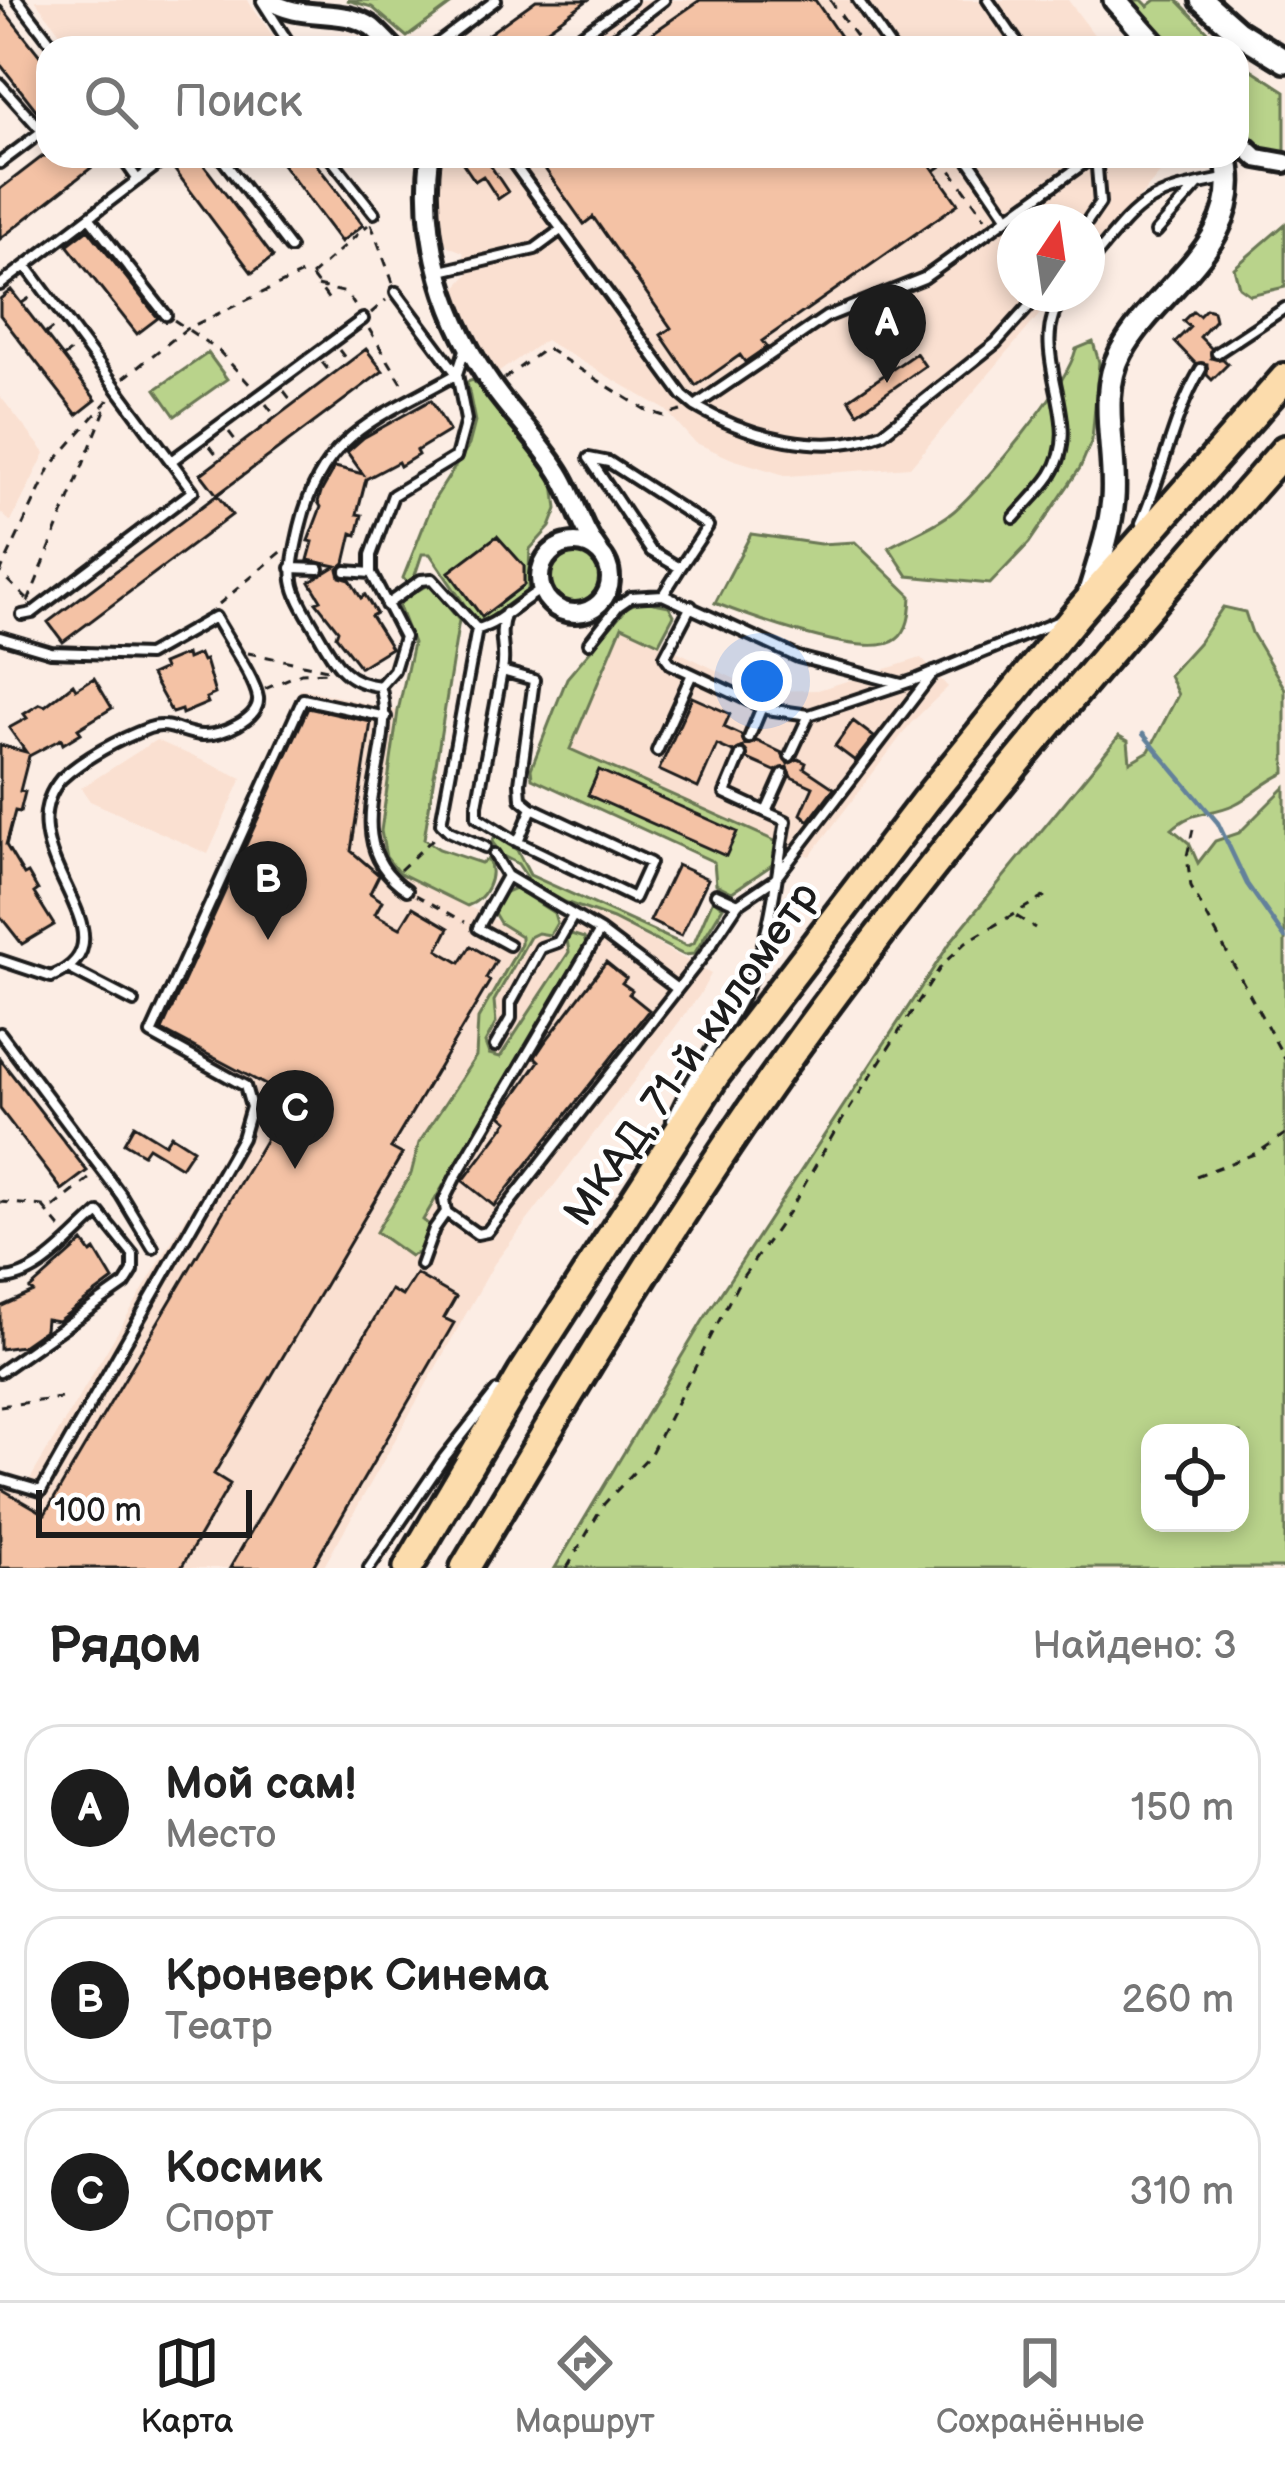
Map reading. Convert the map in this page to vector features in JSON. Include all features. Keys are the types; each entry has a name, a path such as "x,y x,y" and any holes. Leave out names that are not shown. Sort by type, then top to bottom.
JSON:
{"highway":[{"name":"МКАД, 71-й километр","path":"408,1568 650,1173 781,987 1082,609 1285,379"},
{"name":"МКАД, 71-й километр","path":"465,1568 603,1339 756,1103 950,848 1114,646 1285,450"}],"street":[{"path":"265,0 295,13 364,23 379,36"},
{"path":"1115,0 1147,36"},
{"path":"1202,0 1247,36"},
{"path":"1249,37 1285,65"},
{"path":"1249,150 1257,158 1285,163"},
{"path":"429,168 426,218 439,272 466,346 562,477 571,499 582,528 607,562 609,589 591,610 565,611 554,606 542,589 542,568 569,528 571,499"},
{"path":"1082,609 1113,500 1108,410 1112,375 1122,351 1186,276 1224,219 1229,168"},
{"path":"561,546 586,544 599,551"}],"lane":[{"path":"18,0 46,36"},
{"path":"265,0 285,36"},
{"path":"448,36 496,0"},
{"path":"580,36 631,0"},
{"path":"617,36 664,0"},
{"path":"858,0 883,36"},
{"path":"988,0 1013,36"},
{"path":"0,84 36,120"},
{"path":"0,163 36,136"},
{"path":"130,168 139,180"},
{"path":"0,285 154,168"},
{"path":"229,168 290,248"},
{"path":"337,168 372,218"},
{"path":"517,168 683,396 720,420 782,439 827,443 866,440 883,433 996,343 1024,312"},
{"path":"974,168 998,204"},
{"path":"1026,204 1078,168"},
{"path":"1096,168 1099,204"},
{"path":"1156,232 1199,184 1227,168"},
{"path":"1105,245 1143,202 1199,184"},
{"path":"89,217 166,315"},
{"path":"695,406 826,317 924,278 997,224"},
{"path":"439,272 535,249 562,229"},
{"path":"22,615 32,613 193,491 26,266"},
{"path":"380,686 394,670 404,638 371,573 371,554 393,495 456,457 466,420 457,374 396,292"},
{"path":"1216,353 1285,308"},
{"path":"1014,518 1052,475 1060,450 1059,394 1047,344 1053,312"},
{"path":"171,461 363,319"},
{"path":"380,686 358,684 341,672 292,589 291,568 307,496 321,467 340,444 457,374 466,346"},
{"path":"1127,556 1160,482 1180,404 1201,369"},
{"path":"664,595 708,526 609,462 589,458 651,551 680,568"},
{"path":"291,568 319,569"},
{"path":"346,571 371,573"},
{"path":"386,604 421,580 432,579 477,629"},
{"path":"477,629 486,628 542,589"},
{"path":"589,643 631,597 664,595 798,657 902,684"},
{"path":"691,606 665,656 671,664 762,707 809,715 934,673 1082,609"},
{"path":"502,671 534,680 521,799 650,863 634,898 477,818 502,671 505,658 498,643 506,613"},
{"path":"0,637 51,652 148,655 215,617 258,693 253,716 201,735 169,725 152,727 74,766 52,788 38,836 48,866 83,932 82,951 70,969 51,977 0,960"},
{"path":"477,629 442,817 444,829 489,850 507,876 600,932 677,989"},
{"path":"446,1212 477,1234 487,1232 738,904 775,879 934,673"},
{"path":"657,751 692,674"},
{"path":"380,686 386,717 370,838 375,857 390,879 406,890"},
{"path":"0,1479 41,1491 242,1138 250,1107 245,1086 151,1034 303,699 386,717"},
{"path":"749,738 762,707"},
{"path":"790,756 809,715"},
{"path":"650,1173 689,1079 748,986 762,950 786,821 725,793 741,755"},
{"path":"766,812 783,774"},
{"path":"518,842 532,808"},
{"path":"507,876 478,928 508,945"},
{"path":"716,894 738,904"},
{"path":"495,1046 511,1018 511,1003 541,948 558,941 573,916"},
{"path":"421,1265 434,1229 446,1212 444,1200 456,1176 600,932"},
{"path":"70,969 134,1002"},
{"path":"0,1033 101,1168 153,1248"},
{"path":"0,1279 34,1269 99,1213 133,1255 130,1277 0,1372"},
{"path":"370,1568 444,1458 569,1301"}],"path":[{"path":"830,0 856,36"},
{"path":"934,171 938,168"},
{"path":"950,168 992,227"},
{"path":"311,276 372,218 396,292 363,319"},
{"path":"290,248 332,304"},
{"path":"316,286 347,293 412,399"},
{"path":"22,303 42,288"},
{"path":"166,315 219,351 276,417"},
{"path":"45,334 65,319"},
{"path":"333,342 349,362"},
{"path":"494,388 546,348 646,410 664,416 695,406"},
{"path":"316,354 332,375"},
{"path":"278,382 294,404"},
{"path":"28,600 0,572 51,466 111,396"},
{"path":"222,423 239,445"},
{"path":"204,437 220,459"},
{"path":"215,617 219,603 298,538"},
{"path":"232,650 341,672"},
{"path":"258,693 301,673 341,672"},
{"path":"390,879 444,829"},
{"path":"1193,829 1186,856 1191,887 1285,1059"},
{"path":"406,890 478,928"},
{"path":"567,1568 604,1504 650,1456 739,1282 790,1210 943,965 966,942 1045,896"},
{"path":"432,918 438,907"},
{"path":"1015,915 1035,928"},
{"path":"1196,1176 1257,1153 1285,1134"},
{"path":"0,1202 54,1207 101,1168"},
{"path":"42,1206 70,1238"},
{"path":"0,1406 61,1398"}],"shaded area":[{"path":"35,0 247,0 273,36 63,36"},
{"path":"640,0 1068,0 1095,36 589,36"},
{"path":"441,168 1165,168 1105,238 1105,204 997,204 997,312 1042,312 910,467 788,476 732,459 694,442 666,410 545,340 492,377 455,289 469,273 463,252 439,236"},
{"path":"0,396 45,453 11,522 0,512"},
{"path":"622,625 760,691 818,690 921,658 948,687 911,723 810,856 569,749"},
{"path":"301,688 398,711 381,831 391,866 516,931 553,932 568,904 613,919 711,974 494,1264 323,1568 0,1568 0,1476 29,1481 236,1133 244,1093 142,1038"},
{"path":"156,740 242,778 208,854 90,801 81,788"}],"green space":[{"path":"347,0 457,0 408,36 372,7"},
{"path":"1128,0 1142,0 1148,6 1156,0 1177,0 1212,36 1162,36"},
{"path":"1249,68 1285,91 1285,152 1261,151 1249,138"},
{"path":"1285,224 1285,287 1250,295 1239,287 1234,268"},
{"path":"1093,342 1099,362 1092,440 1080,468 1029,543 990,584 908,576 889,547 939,522 968,498 1042,409 1076,349"},
{"path":"208,353 227,379 175,416 156,389"},
{"path":"473,380 554,482 557,509 550,527 530,549 528,590 482,623 475,620 430,554 422,554 413,581 407,583 403,578 434,500 469,445 475,422 467,382","holes":["497,536 524,566 524,585 482,617 449,572"]},
{"path":"751,534 820,544 855,542 911,596 905,630 882,645 861,645 808,634 715,603"},
{"path":"575,552 594,560 602,579 594,598 575,606 556,598 548,579 556,560"},
{"path":"429,584 459,620 424,839 481,863 488,859 488,887 467,906 398,872 386,857 381,831 413,643 399,607 402,600"},
{"path":"644,601 669,606 674,615 659,643 622,626 570,749 786,846 772,865 732,892 716,884 714,862 532,778 531,769 567,678 628,606"},
{"path":"1223,607 1245,612 1285,689 1285,773 1235,804 1188,818 1172,829 1189,843 1198,863 1215,841 1239,833 1285,787 1285,1568 555,1568 702,1322 952,940 1119,736 1128,741 1130,762 1149,751 1178,695 1169,675"},
{"path":"495,836 517,850 530,875 687,946 694,943 713,899 723,907 694,954 684,955 531,883 518,864 492,842"},
{"path":"515,888 554,913 557,923 550,935 530,937 494,1001 496,1023 485,1043 489,1054 500,1057 569,952 571,934 584,938 586,944 423,1220 429,1225 418,1253 410,1256 376,1232 411,1174 419,1143 476,1056 478,1019 521,944 521,936 500,923 494,913 503,893"}],"building":[{"path":"536,0 588,0 538,36 486,36"},
{"path":"700,0 815,0 840,36 648,36"},
{"path":"0,5 36,51 36,110 0,64"},
{"path":"36,161 36,168 91,168 0,239 0,189"},
{"path":"173,168 206,168 273,257 252,273"},
{"path":"285,168 319,168 363,225 341,242"},
{"path":"466,168 492,168 508,192 498,199 483,176 475,181"},
{"path":"544,168 932,168 958,204 762,341 767,347 745,362 740,355 696,386 661,335 671,328 593,217 584,224"},
{"path":"88,229 158,318 137,334 67,245"},
{"path":"11,290 96,400 77,415 0,315 0,299"},
{"path":"1206,309 1213,311 1215,320 1200,337 1211,348 1211,358 1228,364 1212,380 1207,364 1195,363 1175,342 1190,327 1183,321 1193,311 1199,316"},
{"path":"366,349 383,371 217,495 201,474"},
{"path":"916,353 925,366 858,413 849,399"},
{"path":"431,400 449,431 400,466 398,462 366,479 357,535 352,533 345,563 338,569 361,598 365,595 376,613 371,616 391,648 360,667 316,602 321,600 310,582 336,566 308,560 313,542 308,541 321,507 318,502 335,467 363,474 347,452"},
{"path":"217,495 232,515 63,642 48,622"},
{"path":"497,536 524,566 524,585 482,617 449,572"},
{"path":"186,654 187,659 199,654 205,660 215,694 206,698 208,703 182,714 181,710 172,713 151,675 164,669 162,664"},
{"path":"94,678 112,708 63,744 61,739 29,756 20,812 15,811 6,845 24,875 28,873 54,925 22,944 0,916 0,745 26,752 9,728 73,684 76,689"},
{"path":"692,697 730,714 724,727 741,735 745,745 757,741 782,753 788,764 798,759 834,788 809,821 801,814 813,787 791,777 787,767 775,771 748,759 743,747 733,752 717,745 698,788 659,770"},
{"path":"308,708 371,722 351,851 379,875 370,893 382,901 375,914 400,928 413,907 449,928 438,950 460,963 471,946 496,961 486,978 490,981 391,1148 402,1154 214,1474 230,1484 181,1568 0,1568 0,1488 45,1514 290,1098 162,1030"},
{"path":"853,721 874,737 855,761 835,746"},
{"path":"599,770 737,832 726,856 588,795"},
{"path":"677,865 708,879 681,936 650,921"},
{"path":"606,962 626,978 622,983 632,990 629,994 649,1010 494,1206 463,1181 508,1121 501,1115 539,1061 535,1057"},
{"path":"0,1059 87,1171 62,1190 0,1109"},
{"path":"134,1125 165,1144 171,1135 193,1149 181,1167 148,1147 143,1154 124,1143"},
{"path":"83,1242 91,1253 95,1250 113,1280 58,1321 46,1319 45,1330 22,1346 0,1349 0,1307 33,1292 30,1289"},
{"path":"416,1274 456,1297 444,1318 454,1323 312,1568 230,1568 391,1290 402,1296"}],"waterway":[{"path":"1143,734 1218,823 1247,884 1285,938"}],"place":[{"name":"Мой сам!","path":"887,383"},
{"name":"Кронверк Синема","path":"268,940"},
{"name":"Космик","path":"295,1169"}]}
